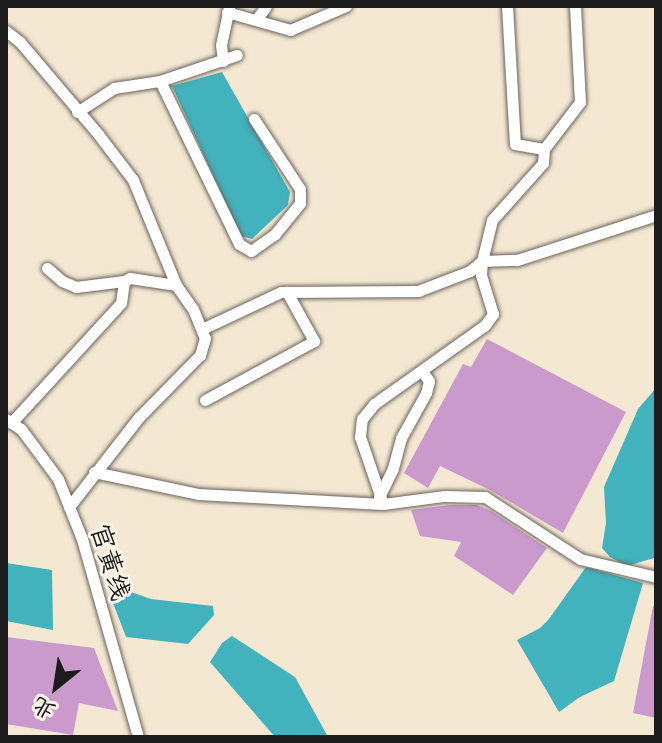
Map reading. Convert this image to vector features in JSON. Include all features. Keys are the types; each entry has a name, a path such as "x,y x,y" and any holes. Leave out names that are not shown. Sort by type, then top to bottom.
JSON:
{"street":[{"path":"256,20 266,6"},
{"path":"223,61 221,45 228,9 290,30 346,6"},
{"path":"507,6 515,144 544,149"},
{"path":"381,500 360,437 362,419 374,404 472,337 493,314 481,275 492,220 543,163 544,149 580,102 575,6"},
{"path":"6,31 20,42 133,180 176,285 205,338 200,355 139,417 69,507"},
{"path":"77,112 114,88 160,81 237,55"},
{"path":"160,81 239,244 251,251 275,234 300,203 300,189 254,119"},
{"path":"202,329 287,292 418,291 470,271 482,261 517,260 656,215"},
{"path":"47,268 62,281 76,287 130,278 176,285"},
{"path":"9,421 121,303 124,281"},
{"path":"205,400 314,341 287,292"},
{"path":"381,500 401,438 426,393 429,381 422,371"},
{"name":"官黄线","path":"9,421 21,429 58,479 82,539 138,737"},
{"path":"94,472 198,494 381,500 485,497 580,559 656,577"}],"water":[{"path":"222,72 290,192 288,205 252,239 241,236 172,86"},
{"path":"656,388 656,548 654,558 627,566 610,557 602,548 606,523 604,487 638,409"},
{"path":"6,563 52,570 53,630 6,621"},
{"path":"586,567 643,583 614,681 580,697 559,712 517,640 540,628 549,619"},
{"path":"111,585 151,599 213,606 214,615 188,644 126,637 108,590"},
{"path":"232,636 295,677 328,737 275,737 210,662 222,643"}],"building":[{"path":"487,339 626,412 563,533 490,490 440,466 428,488 404,473 463,364 471,367"},
{"path":"477,505 491,511 547,548 513,595 454,556 461,542 420,536 411,510"},
{"path":"653,606 656,606 656,718 633,713"},
{"path":"6,637 94,648 118,711 79,703 73,735 6,724"}]}
